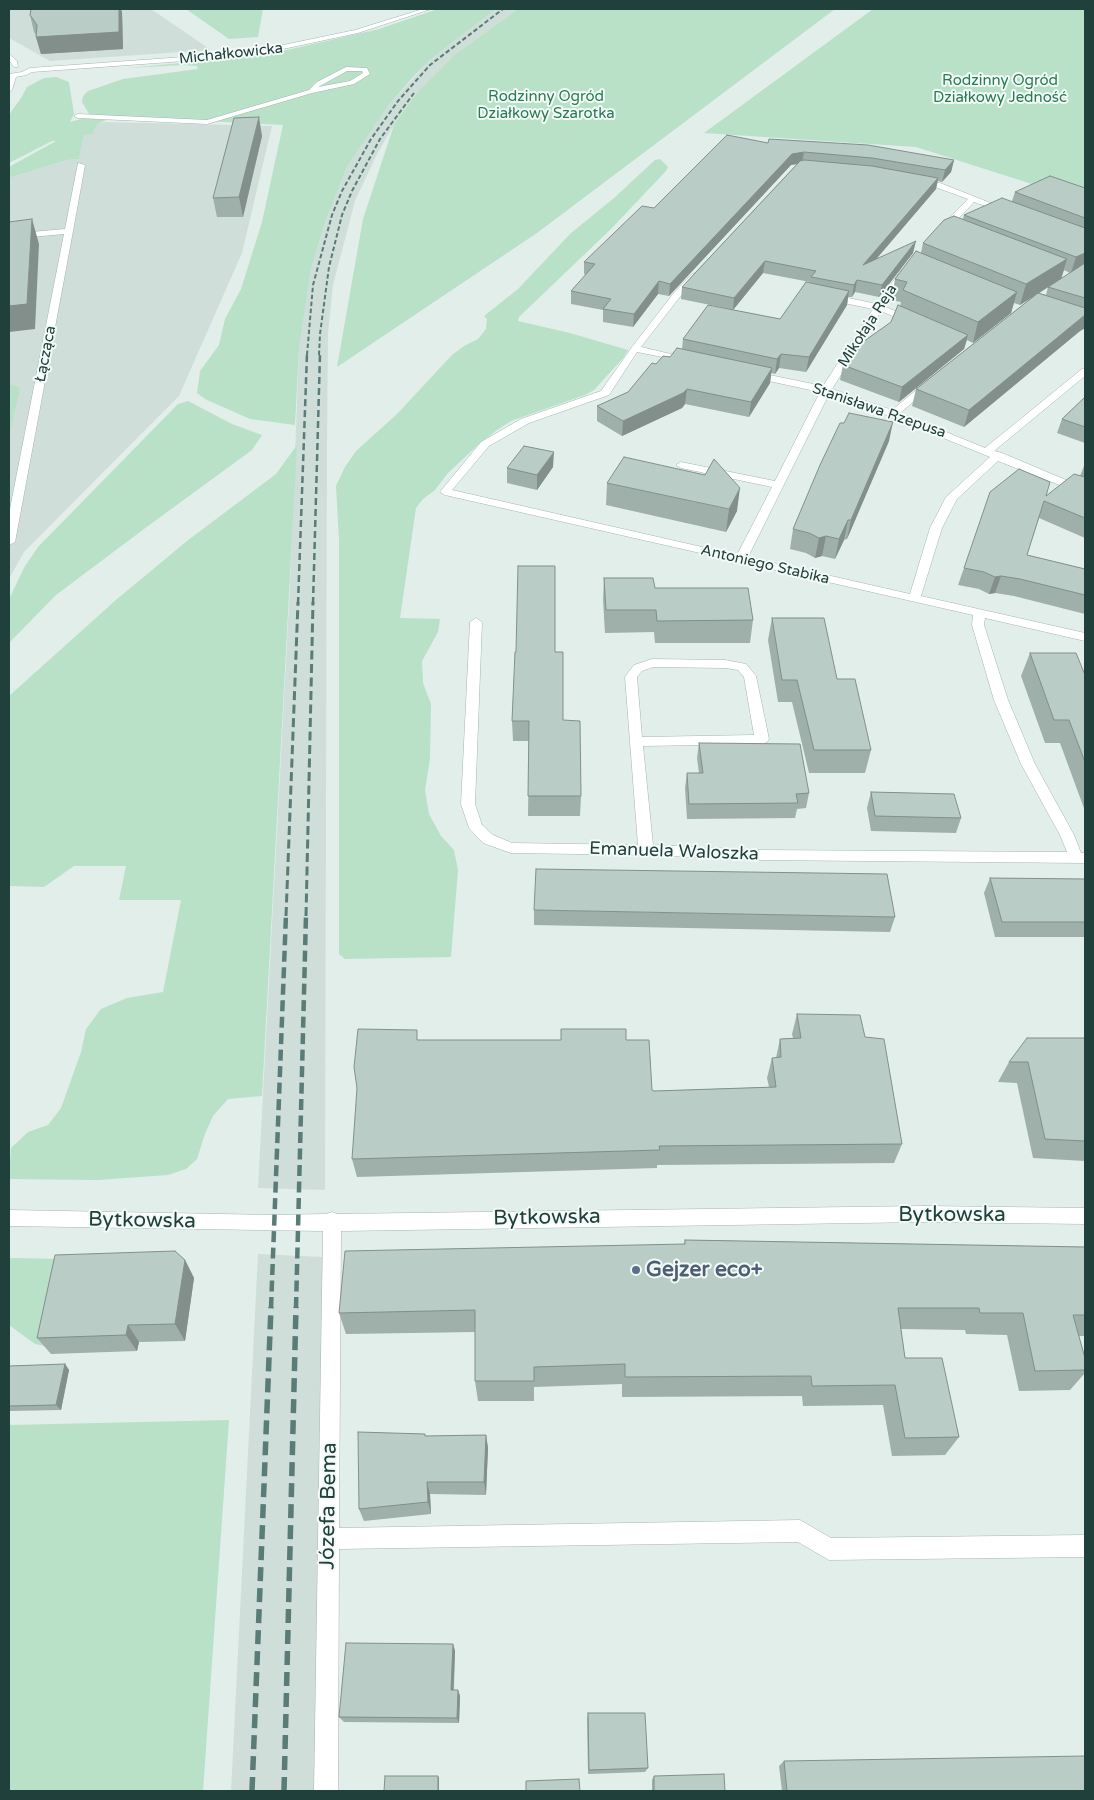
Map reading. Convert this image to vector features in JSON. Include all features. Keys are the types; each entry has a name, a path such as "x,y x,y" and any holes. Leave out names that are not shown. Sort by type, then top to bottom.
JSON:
{"street":[{"name":"Michałkowicka","path":"30,70 262,52 342,36 428,9"},
{"path":"9,56 15,62 12,66 27,67 30,70 24,74 11,76 9,90"},
{"path":"78,116 207,122 311,91 352,83 367,74 365,70 346,69 319,83 311,91"},
{"name":"Łącząca","path":"9,542 81,165"},
{"path":"908,180 937,185 1016,214"},
{"path":"945,233 973,198"},
{"path":"9,236 68,231"},
{"name":"Mikołaja Reja","path":"741,559 826,390 879,307 909,265"},
{"path":"702,268 676,296 635,349 702,364"},
{"path":"823,296 879,307 922,326"},
{"name":"Antoniego Stabika","path":"635,349 605,393 525,421 485,444 445,492 914,600 1085,637"},
{"path":"914,600 936,528 952,496 993,453 1085,371"},
{"name":"Stanisława Rzepusa","path":"740,372 826,390 993,453 1085,492"},
{"path":"893,414 937,378"},
{"path":"681,465 778,485"},
{"path":"979,614 978,625 1001,700 1028,764 1081,858"},
{"name":"Emanuela Waloszka","path":"476,622 468,804 476,828 488,839 511,848 646,850 757,855 1081,858"},
{"path":"636,742 762,739 750,676 742,667 725,664 652,663 638,668 631,677 636,742 646,850"},
{"name":"Bytkowska","path":"9,1218 273,1223 332,1220 924,1214 1085,1216"},
{"name":"Józefa Bema","path":"326,1791 332,1220"},
{"path":"329,1539 800,1531 829,1549 1085,1546"}],"shaded area":[{"path":"9,9 151,9 211,50 50,61 9,38"},
{"path":"496,9 518,9 454,55 419,90 394,125 377,154 355,201 333,285 328,334 327,443 325,1190 258,1188 290,586 299,350 311,269 324,226 347,167 388,106 431,59"},
{"path":"104,122 272,126 242,253 179,396 24,552 9,579 9,178 67,160 79,159 84,135 97,124"},
{"path":"258,1254 323,1257 322,1791 231,1791"}],"green space":[{"path":"186,9 263,9 258,37 229,39"},
{"path":"438,9 496,9 431,59 413,77 388,106 347,167 324,226 311,269 299,350 295,425 250,419 205,399 197,393 200,371 219,345 225,319 241,289 262,222 283,125 89,114 82,102 83,96 88,91 123,79 198,69 197,66 184,65 127,68 236,58 287,50 379,29"},
{"name":"Rodzinny Ogród Działkowy Szarotka","path":"518,9 835,9 537,233 337,367 363,219 394,125 419,90 454,55"},
{"name":"Rodzinny Ogród Działkowy Jedność","path":"873,9 1085,9 1085,201 916,147 704,133"},
{"path":"56,77 69,82 74,114 70,122 85,118 106,120 97,124 92,134 84,135 79,159 67,160 9,178 9,167 56,141 52,141 9,163 9,115 27,87 44,78"},
{"path":"660,159 668,167 666,171 610,230 519,317 518,321 570,333 628,350 624,357 594,390 585,395 511,421 497,430 448,473 435,490 423,499 416,508 400,618 440,619 438,632 422,661 423,683 431,704 430,759 425,790 429,814 441,836 454,850 458,870 451,957 345,959 339,954 339,540 336,486 345,467 356,451 397,414 452,355 478,339 486,329 487,319 484,316 518,289 571,233 614,198 655,160"},
{"path":"9,384 20,388 9,437"},
{"path":"188,401 232,424 262,435 252,450 56,595 9,643 9,599 25,566 38,547 178,404"},
{"path":"297,445 262,1096 228,1099 213,1116 197,1159 186,1169 168,1175 98,1180 9,1179 11,1148 28,1132 48,1125 61,1108 81,1052 86,1029 101,1009 127,998 163,992 181,900 119,900 126,866 74,866 44,887 9,886 9,696 117,599 187,541 276,474"},
{"path":"11,1258 181,1261 50,1347 35,1344 9,1325 9,1261"},
{"path":"229,1420 203,1791 9,1791 9,1425"}],"building":[{"path":"31,9 119,9 119,32 36,37 37,25 30,15"},
{"path":"259,117 239,197 213,198 234,118"},
{"path":"727,135 768,143 769,139 868,145 954,160 945,170 872,158 804,152 792,154 670,284 659,281 634,314 603,309 611,299 571,291 595,264 584,262 642,206 654,208"},
{"path":"800,161 872,166 938,178 863,265 916,241 882,285 857,280 854,285 811,277 816,271 765,261 734,298 682,287"},
{"path":"1050,176 1085,188 1085,218 1015,192"},
{"path":"1002,198 1085,228 1085,253 1076,257 964,215"},
{"path":"954,216 1067,259 1026,284 923,243 944,220"},
{"path":"32,219 27,304 9,306 9,222"},
{"path":"916,251 1017,292 978,322 903,290 907,282 895,279"},
{"path":"1085,263 1085,298 1048,287"},
{"path":"806,282 849,291 809,357 781,354 777,359 683,339 708,305 780,319"},
{"path":"1038,293 1085,308 1085,315 969,410 916,389"},
{"path":"898,305 968,335 902,387 843,365 853,349 891,322"},
{"path":"677,348 772,368 751,402 687,389 683,393 623,421 597,406 628,392 652,363 656,364 663,356 670,357"},
{"path":"1085,397 1085,427 1062,419"},
{"path":"849,413 893,422 851,520 848,520 839,539 826,536 819,538 793,529 840,423 844,423"},
{"path":"524,446 554,452 537,475 507,468"},
{"path":"624,457 705,475 714,459 740,488 729,509 607,483"},
{"path":"1019,469 1050,482 1046,496 1074,474 1085,477 1085,518 1044,501 1027,555 1085,569 1085,595 1020,579 995,577 984,572 964,568 990,492"},
{"path":"518,566 555,566 555,652 563,652 563,720 580,721 581,796 528,796 529,721 512,721"},
{"path":"604,578 653,578 655,588 748,588 753,620 657,621 656,610 606,610"},
{"path":"772,618 824,618 837,679 855,679 871,750 814,750 797,680 782,680"},
{"path":"1030,653 1076,653 1085,675 1085,762 1069,720 1054,720"},
{"path":"699,743 800,744 809,793 796,794 798,803 689,804 687,773 703,773"},
{"path":"871,792 954,794 961,818 875,816"},
{"path":"536,869 887,874 895,917 534,910"},
{"path":"990,878 1085,879 1085,922 1002,922"},
{"path":"797,1014 860,1015 865,1037 884,1039 902,1144 659,1146 660,1150 352,1159 357,1088 354,1067 358,1029 417,1030 417,1040 561,1040 561,1029 626,1029 626,1040 649,1040 652,1090 654,1091 776,1087 772,1058 781,1057 780,1039 801,1038"},
{"path":"1027,1038 1085,1038 1085,1141 1045,1139 1028,1062 1009,1062"},
{"path":"685,1240 1085,1247 1085,1315 1073,1315 1085,1358 1085,1370 1035,1371 1023,1313 980,1313 979,1308 898,1308 905,1358 942,1358 959,1437 905,1438 895,1385 812,1386 811,1376 625,1377 625,1364 534,1367 534,1381 475,1381 475,1310 339,1313 345,1251 685,1244"},
{"path":"175,1251 185,1260 175,1324 128,1325 126,1335 37,1338 55,1255"},
{"path":"65,1364 56,1405 9,1406 9,1366"},
{"path":"358,1432 425,1434 425,1436 486,1435 484,1482 427,1482 428,1502 359,1509"},
{"path":"346,1643 453,1644 451,1690 458,1690 457,1718 339,1717"},
{"path":"588,1713 645,1713 648,1768 589,1770"},
{"path":"1085,1756 1085,1791 787,1791 784,1761"},
{"path":"724,1774 725,1791 654,1791 654,1776"},
{"path":"385,1776 438,1776 438,1791 384,1791"},
{"path":"579,1779 580,1791 526,1791 526,1781"}],"railway":[{"path":"307,355 313,285 332,215 342,191 371,139 398,101 430,65 503,9"},
{"path":"319,355 329,267 342,215 352,191 380,139 414,93"},
{"path":"298,604 307,354"},
{"path":"313,604 320,354"},
{"path":"286,916 298,602"},
{"path":"306,916 313,602"},
{"path":"271,1308 286,914"},
{"path":"296,1308 306,914"},
{"path":"252,1791 271,1307"},
{"path":"284,1791 296,1307"}],"place":[{"name":"Gejzer eco+","path":"636,1270"}]}
